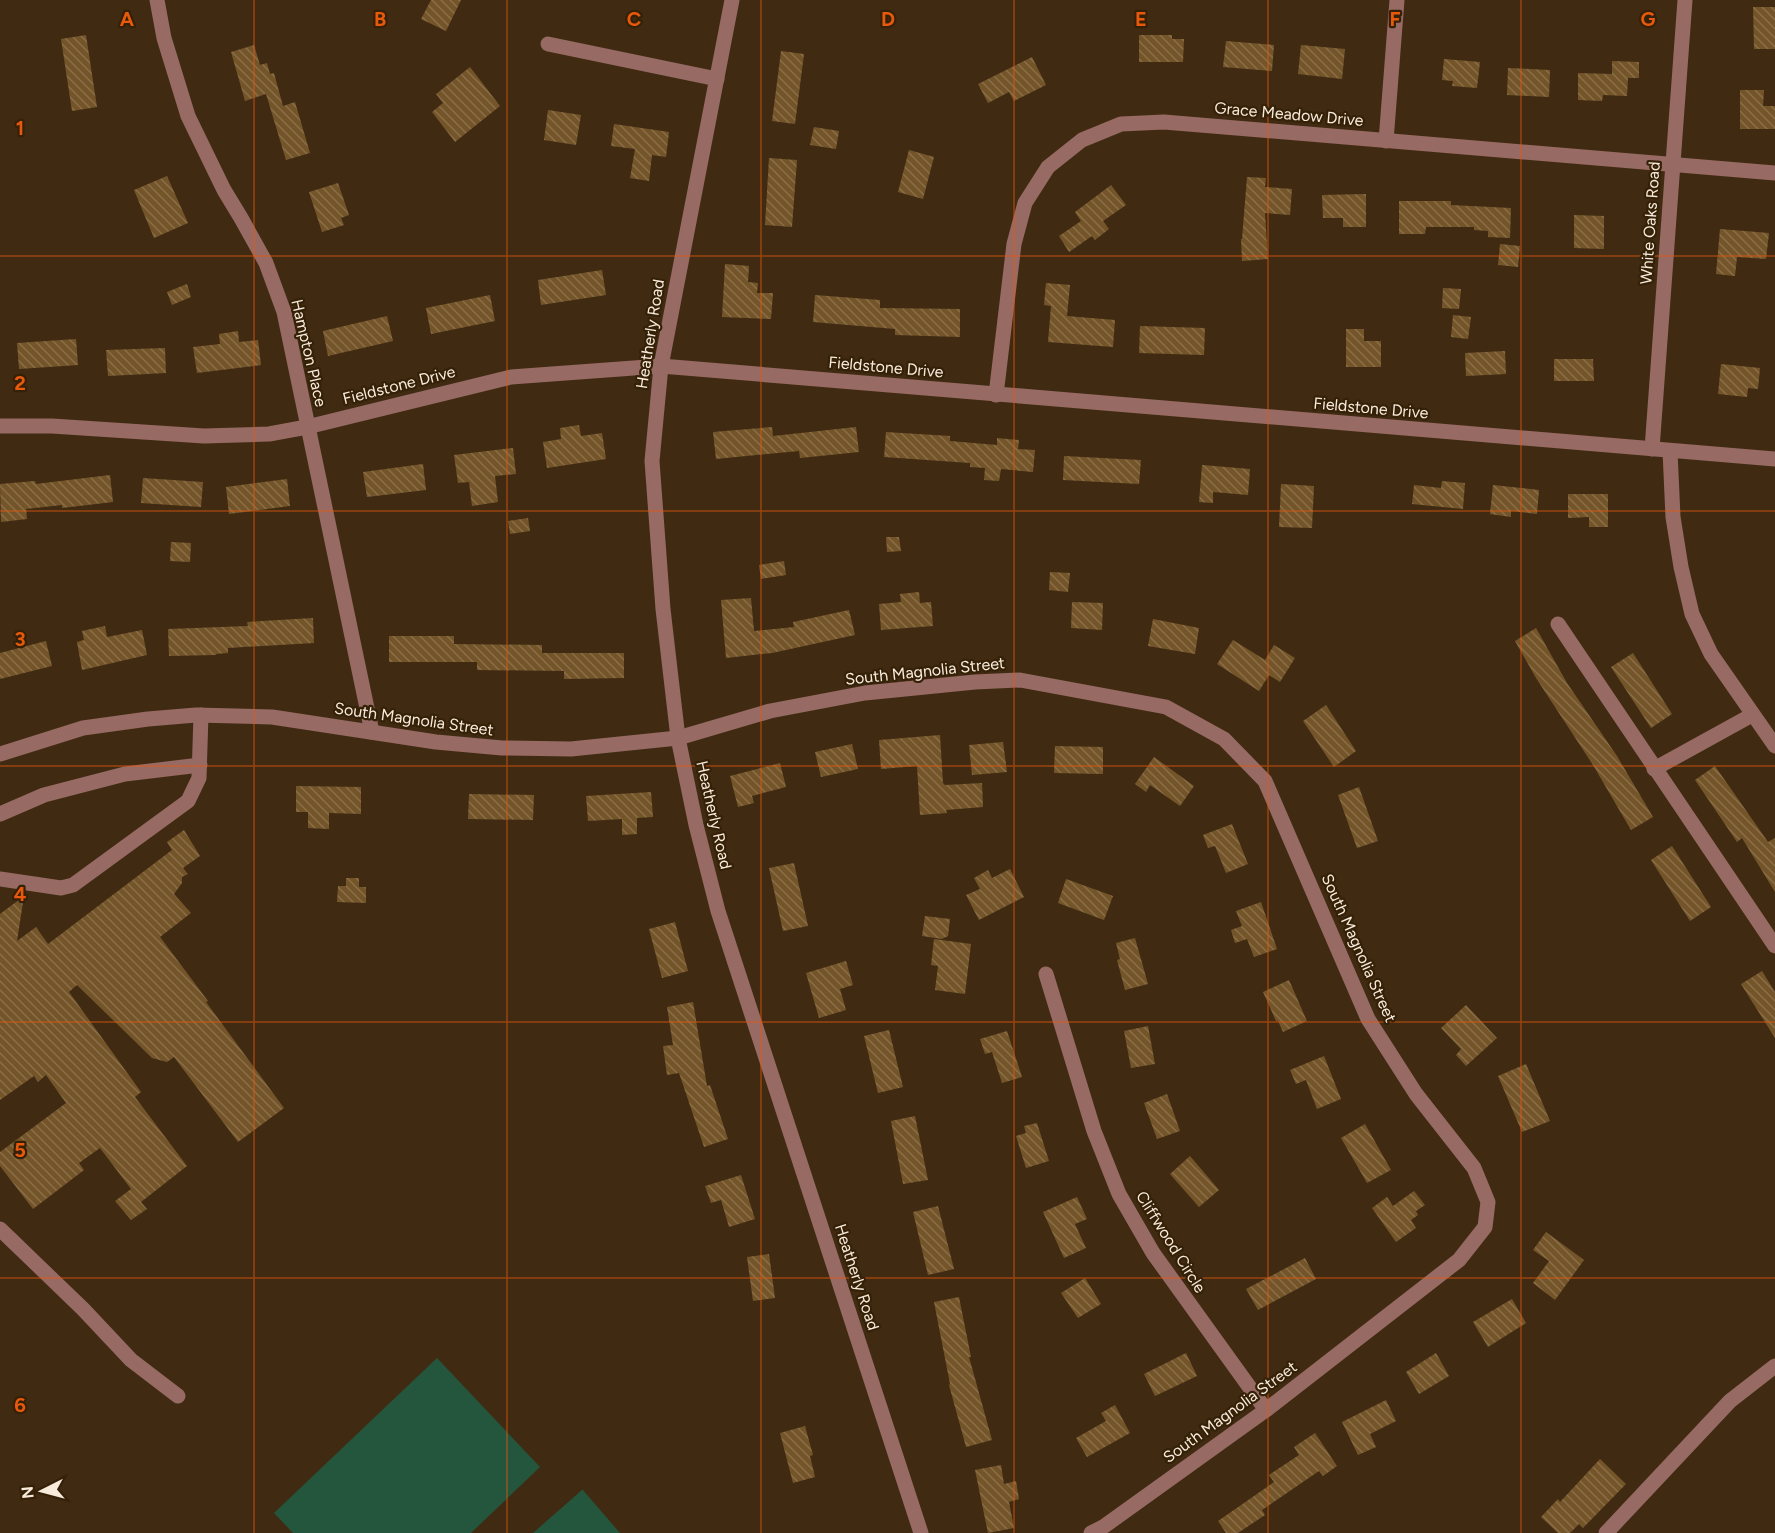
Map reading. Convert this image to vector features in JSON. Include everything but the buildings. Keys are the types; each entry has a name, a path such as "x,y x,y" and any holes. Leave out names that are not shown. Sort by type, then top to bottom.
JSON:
{"street":[{"name":"Hampton Place","path":"157,0 164,38 188,116 224,190 266,263 284,312 372,732"},
{"name":"Heatherly Road","path":"732,0 661,366 652,461 663,609 678,738 696,825 718,911 921,1533"},
{"path":"1386,141 1397,0"},
{"name":"White Oaks Road","path":"1652,449 1685,0"},
{"path":"548,44 717,79"},
{"name":"Grace Meadow Drive","path":"996,395 1014,244 1025,203 1048,167 1082,140 1121,124 1164,122 1775,173"},
{"name":"Fieldstone Drive","path":"0,426 52,426 204,436 268,434 307,427 511,377 661,366 1775,459"},
{"path":"1670,451 1673,517 1692,614 1711,654 1775,746"},
{"path":"1558,624 1775,946"},
{"name":"South Magnolia Street","path":"0,754 83,728 148,719 201,715 272,717 436,742 502,748 571,749 678,738 770,711 865,693 1020,680 1166,707 1224,739 1265,781 1368,1019 1416,1094 1474,1168 1488,1202 1485,1227 1459,1260 1266,1410 1103,1527 1091,1533"},
{"path":"0,879 61,888 73,885 188,801 199,778 201,715"},
{"path":"1654,769 1752,715"},
{"path":"0,814 44,795 125,774 200,765"},
{"name":"Cliffwood Circle","path":"1046,974 1094,1131 1119,1194 1153,1253 1266,1410"},
{"path":"0,1229 83,1309 131,1360 178,1396"},
{"path":"1606,1533 1730,1401 1775,1366"}],"green space":[{"path":"437,1358 540,1467 471,1533 293,1533 274,1513"},
{"path":"582,1490 620,1533 533,1533"}]}
